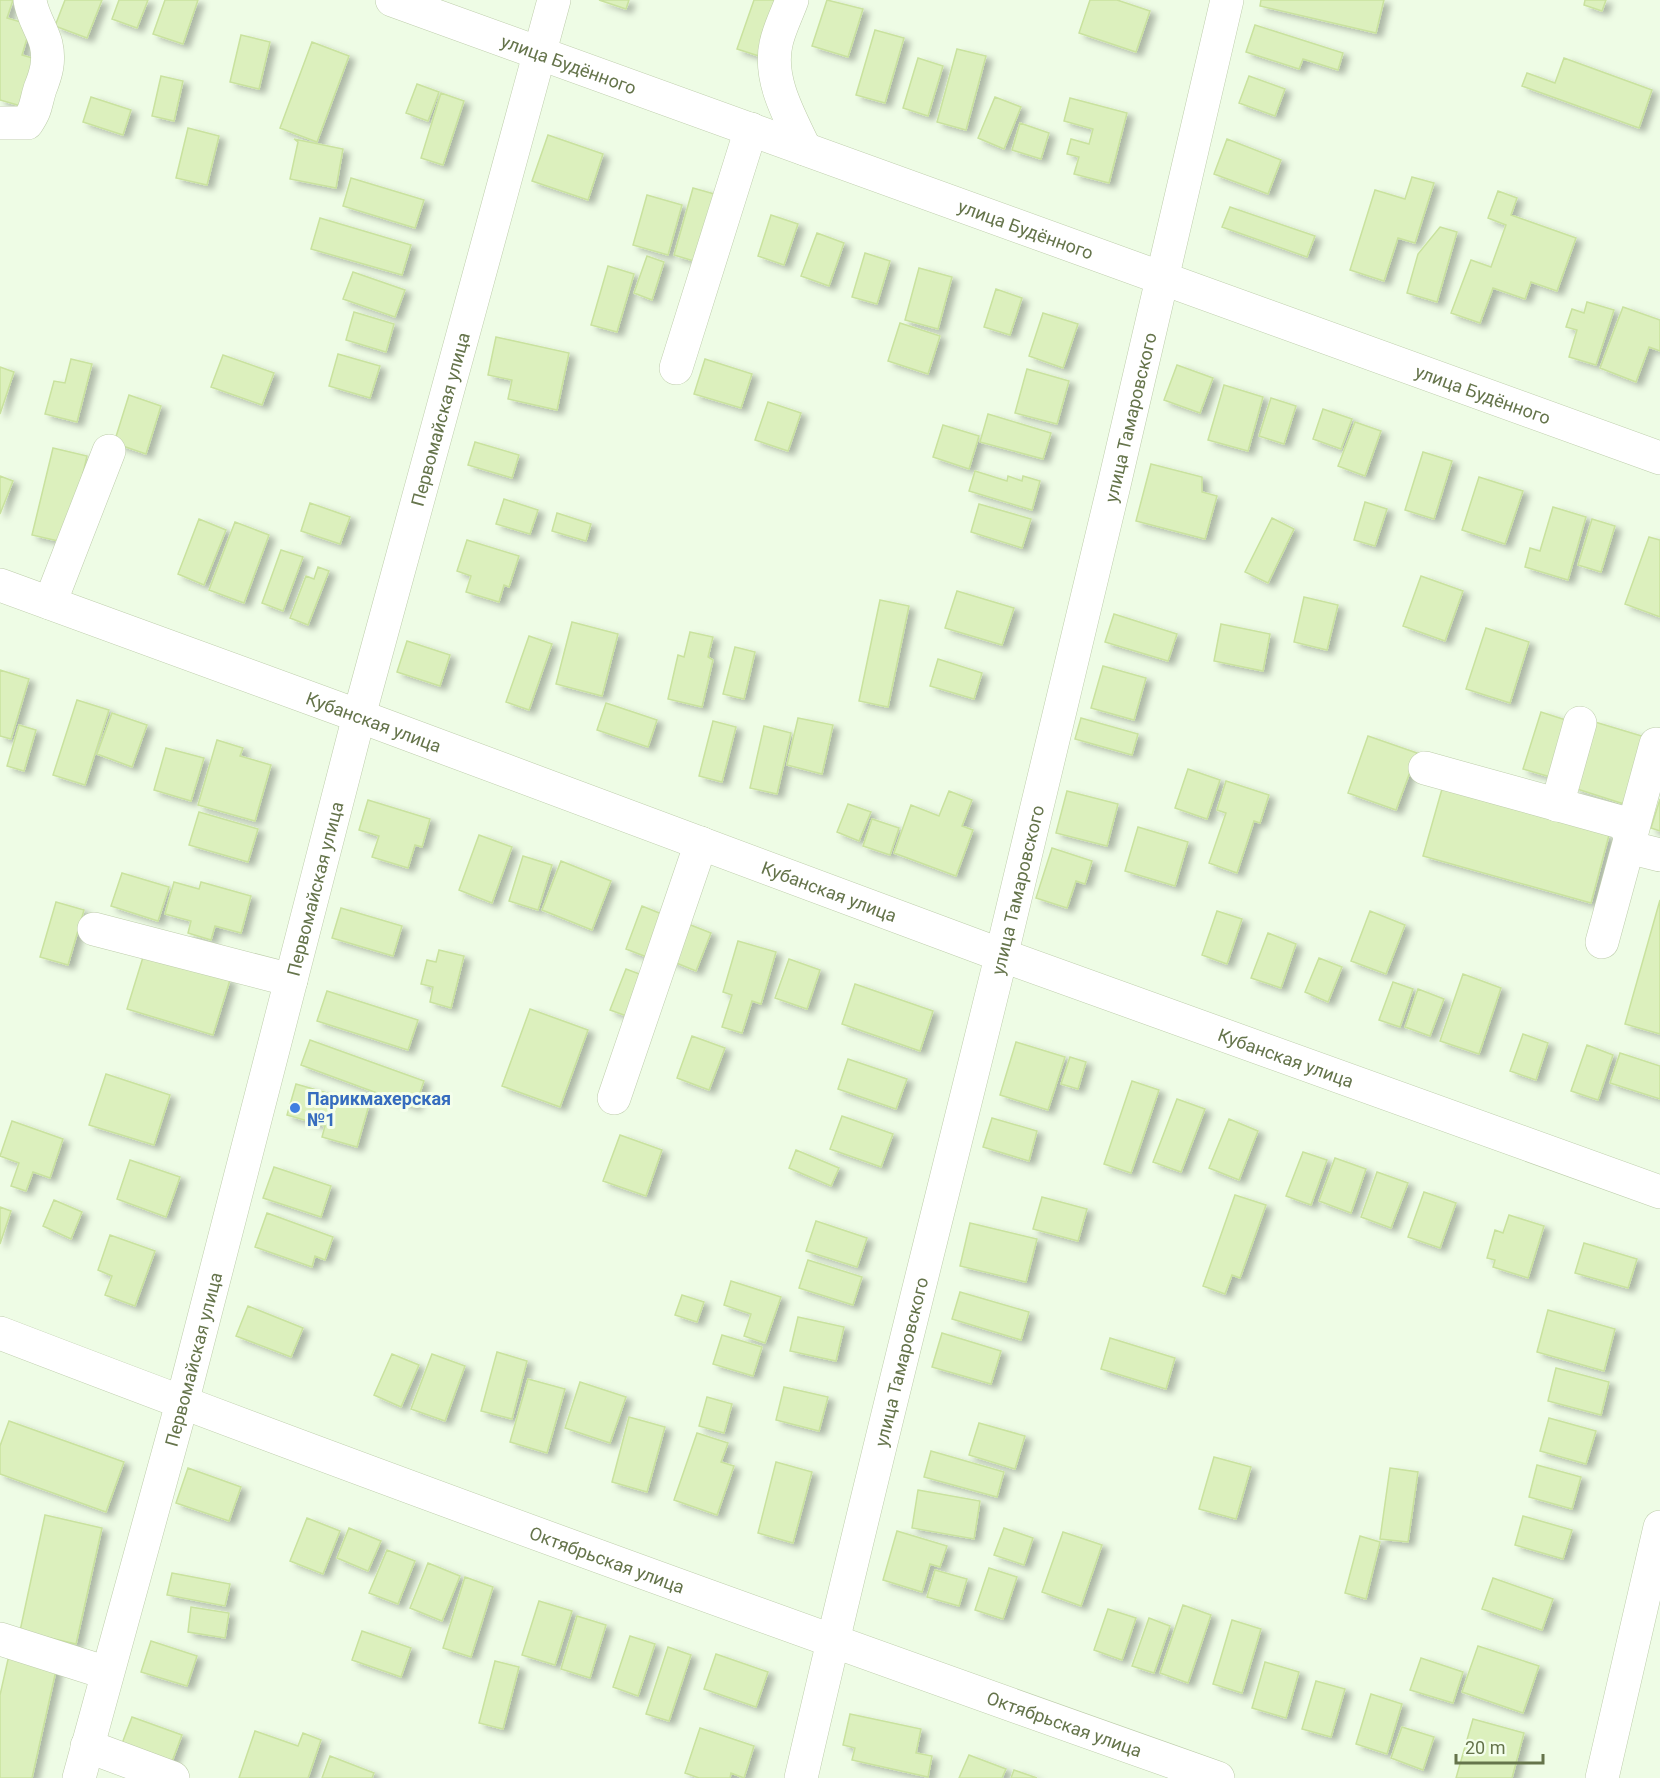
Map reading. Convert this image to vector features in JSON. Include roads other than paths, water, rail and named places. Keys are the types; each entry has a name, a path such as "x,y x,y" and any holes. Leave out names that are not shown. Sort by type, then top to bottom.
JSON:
{"street":[{"path":"0,123 27,123 37,107 40,89 46,77 46,43 31,9 30,0"},
{"name":"улица Будённого","path":"392,0 1660,458"},
{"name":"Первомайская улица","path":"79,1778 182,1403 359,716 554,0"},
{"path":"792,0 776,43 774,66 785,107 805,149"},
{"name":"улица Тамаровского","path":"801,1778 832,1642 1164,278 1227,0"},
{"path":"676,368 751,129"},
{"path":"50,603 109,451"},
{"name":"Кубанская улица","path":"0,585 1001,955 1660,1192"},
{"path":"1557,805 1580,723"},
{"path":"1602,942 1656,744"},
{"path":"1425,768 1624,823 1636,849 1660,855"},
{"path":"614,1098 700,843"},
{"path":"93,929 291,980"},
{"name":"Октябрьская улица","path":"0,1333 182,1403 832,1642 1218,1778"},
{"path":"1602,1778 1660,1527"},
{"path":"0,1639 107,1673"},
{"path":"87,1746 173,1778"}],"place":[{"name":"Парикмахерская №1","path":"295,1108"}]}
